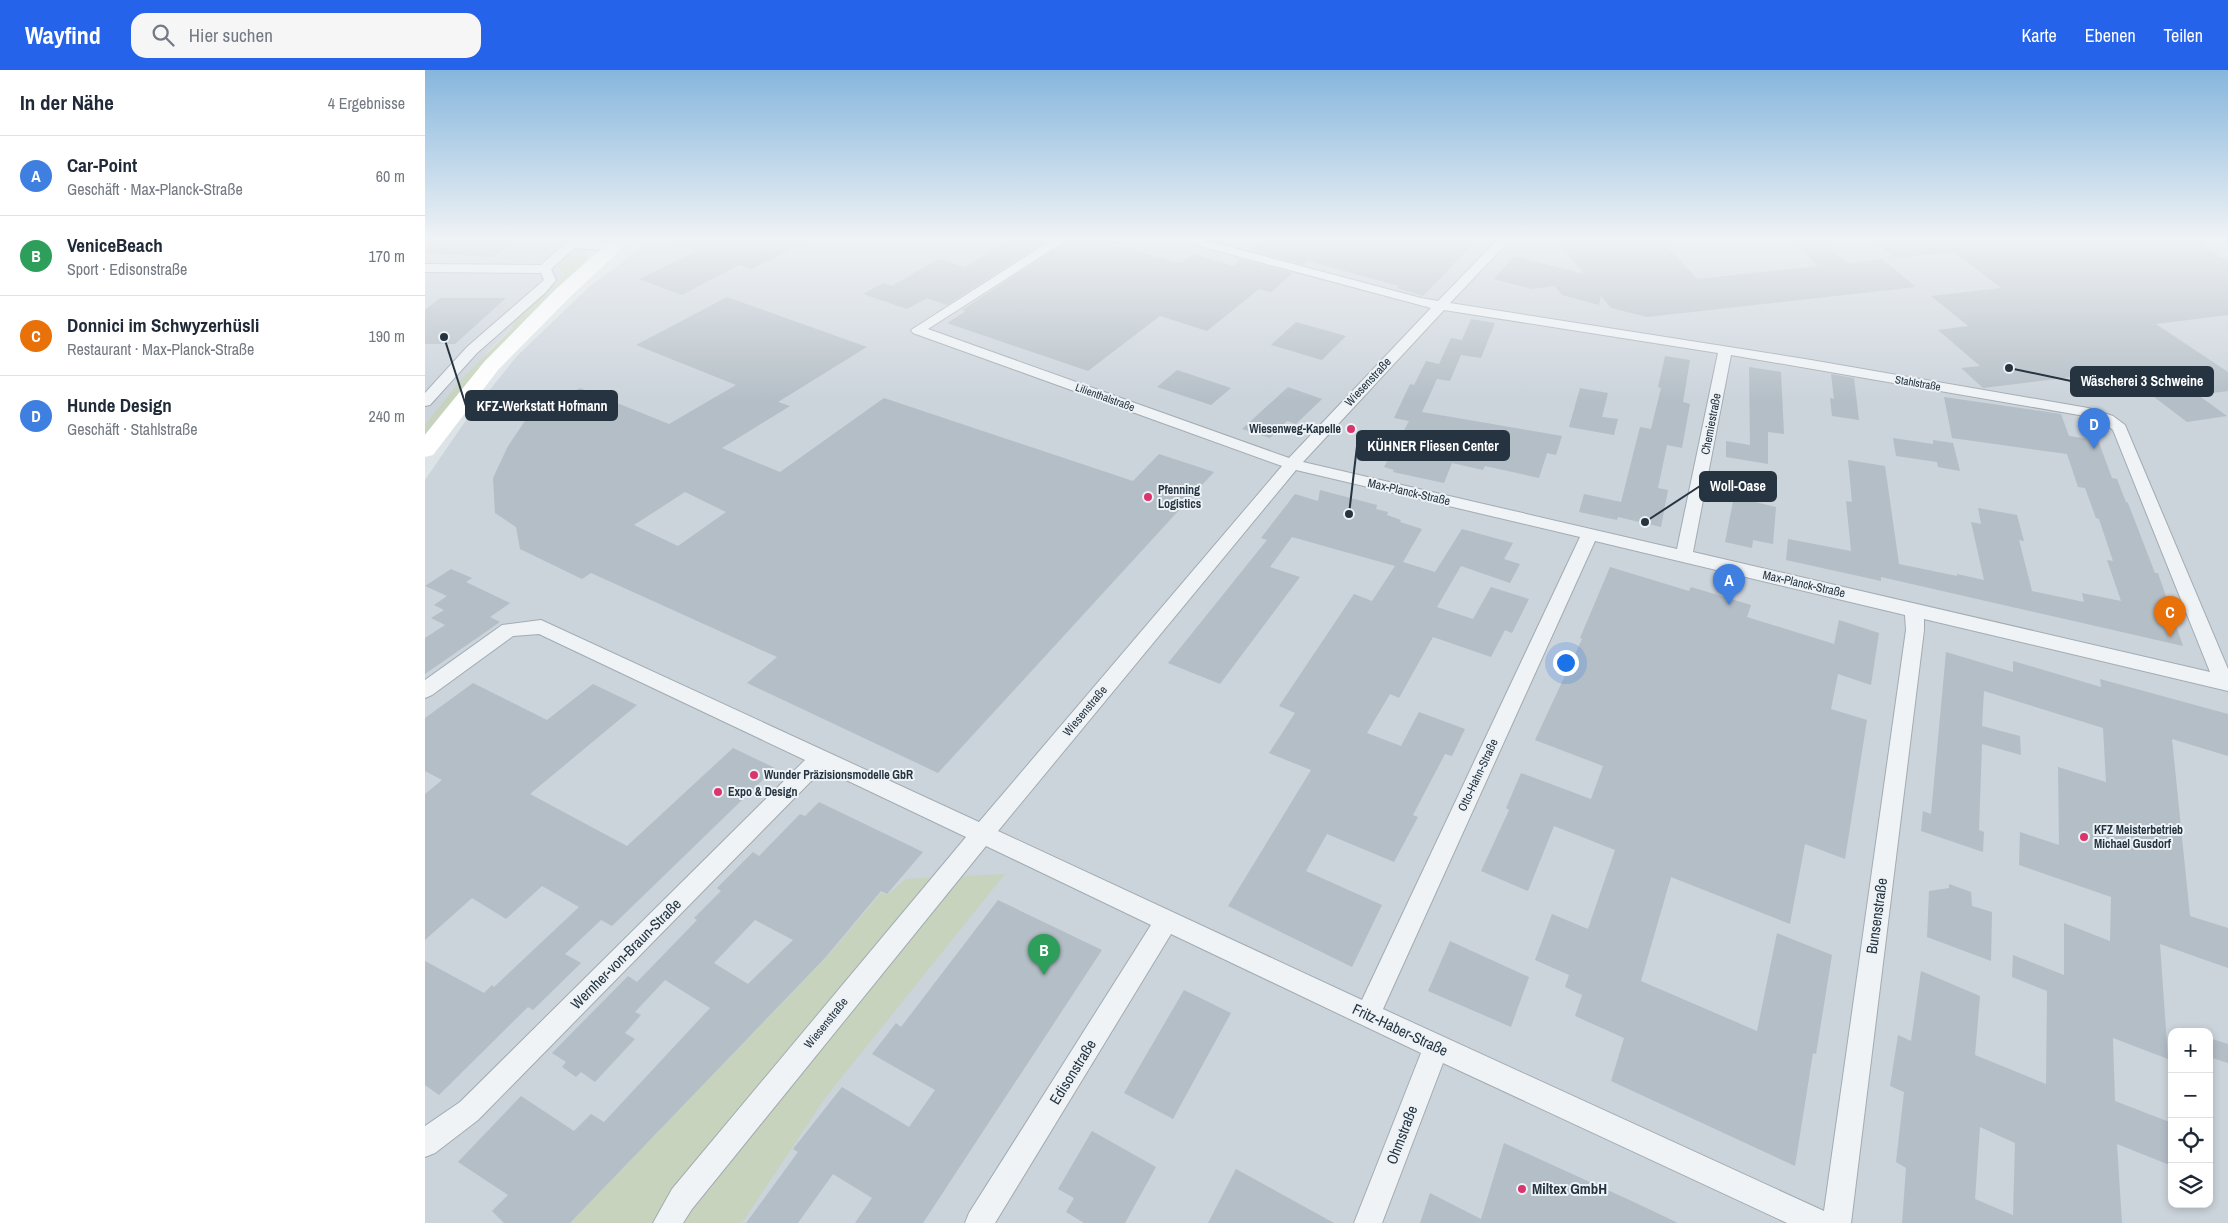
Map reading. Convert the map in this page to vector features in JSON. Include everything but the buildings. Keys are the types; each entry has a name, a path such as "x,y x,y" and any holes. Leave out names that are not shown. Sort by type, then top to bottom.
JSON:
{"main road":[{"path":"425,450 491,366 563,293"}],"street":[{"path":"425,402 472,350 537,293"},
{"name":"Lilienthalstraße","path":"978,293 918,330 1292,464"},
{"name":"Stahlstraße","path":"1385,293 1440,306 2078,410 2108,419 2120,428 2226,683"},
{"name":"Wiesenstraße","path":"682,1199 1292,464 1453,293"},
{"name":"Chemiestraße","path":"1684,556 1725,351"},
{"name":"Max-Planck-Straße","path":"1292,464 2226,683"},
{"name":"Otto-Hahn-Straße","path":"1368,1015 1589,534"},
{"name":"Bunsenstraße","path":"1837,1223 1915,630 1914,609"},
{"path":"425,690 509,630 541,626 983,834"},
{"name":"Wernher-von-Braun-Straße","path":"425,1143 469,1111 821,758"},
{"name":"Fritz-Haber-Straße","path":"983,834 1368,1015 1819,1223"},
{"name":"Edisonstraße","path":"979,1223 1167,920"},
{"name":"Ohmstraße","path":"1368,1223 1437,1047"},
{"path":"655,1223 682,1199"},
{"path":"667,1223 682,1199"}],"shaded area":[{"path":"425,293 547,293 489,350 425,435"},
{"path":"583,293 2228,293 2228,1223 425,1223 425,480 471,413 517,356"}],"green space":[{"path":"546,293 552,293 502,344 425,434 425,425 461,380 512,328 520,314"},
{"path":"1005,874 825,1098 742,1223 570,1223 826,958 881,893 887,895 906,879"}],"place":[{"name":"KFZ-Werkstatt Hofmann","path":"444,337"},
{"name":"Wäscherei 3 Schweine","path":"2009,368"},
{"name":"Wiesenweg-Kapelle","path":"1351,429"},
{"name":"Hunde Design","path":"2094,449"},
{"name":"Pfenning Logistics","path":"1148,497"},
{"name":"KÜHNER Fliesen Center","path":"1349,514"},
{"name":"Woll-Oase","path":"1645,522"},
{"name":"Car-Point","path":"1729,605"},
{"name":"Donnici im Schwyzerhüsli","path":"2170,637"},
{"name":"Wunder Präzisionsmodelle GbR","path":"754,775"},
{"name":"Expo & Design","path":"718,792"},
{"name":"KFZ Meisterbetrieb Michael Gusdorf","path":"2084,837"},
{"name":"VeniceBeach","path":"1044,975"},
{"name":"Miltex GmbH","path":"1522,1189"}]}
